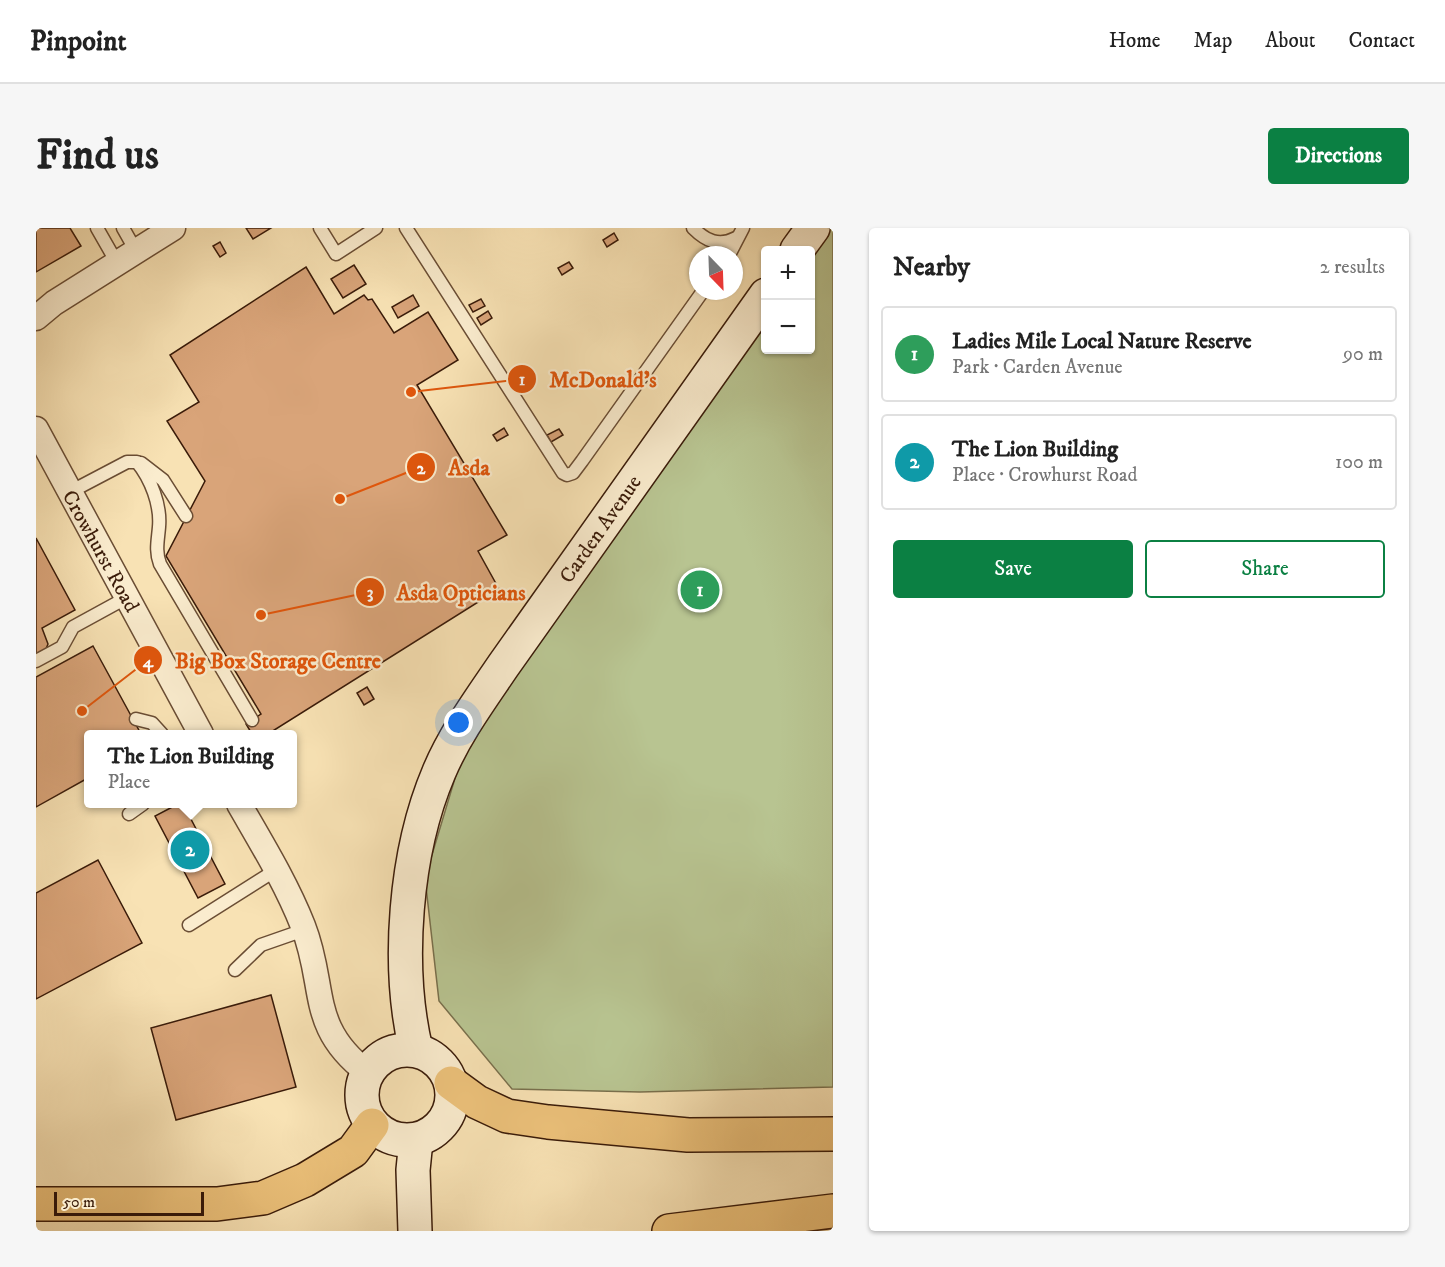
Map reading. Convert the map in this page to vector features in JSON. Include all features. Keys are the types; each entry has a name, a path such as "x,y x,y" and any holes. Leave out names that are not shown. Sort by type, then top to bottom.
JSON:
{"highway":[{"path":"451,1083 477,1102 507,1116 548,1122 688,1135 833,1134"},
{"path":"36,1204 217,1204 263,1198 305,1180 353,1151 372,1125"},
{"path":"669,1231 833,1211"}],"street":[{"path":"36,318 54,303 173,228"},
{"path":"800,246 813,228"},
{"name":"Carden Avenue","path":"416,1050 408,996 408,904 423,814 440,771 462,727 503,666 761,300"},
{"name":"Crowhurst Road","path":"36,429 68,493 198,730"},
{"path":"241,808 276,870 304,930 328,1031 345,1054 368,1073"},
{"path":"415,1155 372,1125 362,1101 362,1088 374,1063 387,1054 401,1050 416,1050 431,1056 443,1066 451,1083 453,1098 449,1113 442,1125 430,1135 415,1155 415,1231"}],"lane":[{"path":"97,228 126,257"},
{"path":"123,228 126,257"},
{"path":"320,228 336,254 376,228"},
{"path":"406,228 468,321 563,473 567,475 573,473 582,461 697,300"},
{"path":"693,228 705,239 716,242 740,233"},
{"path":"68,493 116,466 127,462 137,462 145,465 163,480 186,516"},
{"path":"137,462 147,476 158,508 157,552 160,564 252,720"},
{"path":"36,660 62,647 73,627 126,598"},
{"path":"136,719 152,723 158,730"},
{"path":"129,814 137,808"},
{"path":"189,925 276,870"},
{"path":"235,970 261,945 304,930"}],"green space":[{"path":"830,228 833,228 833,1087 640,1092 512,1089 439,1001 425,878 474,715 761,322 761,354 815,354 815,249"}],"building":[{"path":"36,228 70,228 81,246 36,272"},
{"path":"246,228 271,228 253,239"},
{"path":"614,233 618,240 607,247 603,240"},
{"path":"220,242 226,253 220,257 213,246"},
{"path":"569,262 573,268 562,275 558,268"},
{"path":"354,265 366,284 343,298 331,279"},
{"path":"306,267 334,314 364,295 368,300 372,299 394,333 428,312 458,360 417,385 507,535 478,551 499,589 274,730 250,730 246,724 261,714 166,556 205,481 167,421 199,402 170,355"},
{"path":"413,295 419,306 398,318 392,307"},
{"path":"481,299 485,306 473,312 469,305"},
{"path":"488,311 492,318 481,325 477,318"},
{"path":"504,428 508,435 497,441 493,435"},
{"path":"559,429 563,435 551,442 547,435"},
{"path":"36,538 75,610 42,628 48,644 46,649 36,657"},
{"path":"93,646 139,730 84,730 84,780 36,807 36,677"},
{"path":"367,687 374,699 364,705 357,693"},
{"path":"170,808 185,808 225,884 198,898 155,816"},
{"path":"98,860 142,943 36,999 36,893"},
{"path":"271,995 296,1087 176,1120 151,1028"}],"place":[{"name":"McDonald's","path":"411,392"},
{"name":"Asda","path":"340,499"},
{"name":"Ladies Mile Local Nature Reserve","path":"700,590"},
{"name":"Asda Opticians","path":"261,615"},
{"name":"Big Box Storage Centre","path":"82,711"},
{"name":"The Lion Building","path":"190,850"}]}
